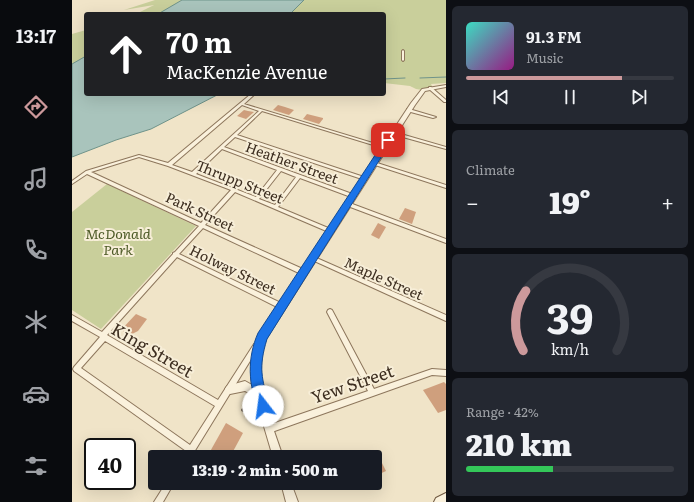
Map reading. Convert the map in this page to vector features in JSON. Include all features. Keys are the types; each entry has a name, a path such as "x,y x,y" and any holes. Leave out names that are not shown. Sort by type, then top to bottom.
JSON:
{"street":[{"path":"403,51 403,60"},
{"path":"234,190 203,226 175,254 76,369 192,450 281,306 408,110 427,89 446,86"},
{"path":"427,89 445,101"},
{"path":"169,165 251,96"},
{"path":"241,104 384,147"},
{"path":"193,174 236,136 262,110"},
{"path":"408,110 434,117"},
{"path":"393,133 446,148"},
{"path":"236,136 363,178"},
{"name":"Heather Street","path":"223,148 353,196"},
{"name":"Thrupp Street","path":"87,172 139,156 169,165 234,190 331,231"},
{"path":"373,162 446,187"},
{"path":"257,199 280,169"},
{"path":"72,183 87,172"},
{"name":"Park Street","path":"87,172 303,272"},
{"path":"276,208 299,176"},
{"path":"347,204 446,242"},
{"name":"Holway Street","path":"175,254 281,306"},
{"name":"Maple Street","path":"312,258 446,318"},
{"path":"330,312 372,393"},
{"name":"King Street","path":"72,319 220,405"},
{"path":"262,337 256,358 255,373 259,393 276,450"},
{"name":"Yew Street","path":"270,429 432,372 446,373"},
{"path":"230,389 245,386 259,393"},
{"path":"158,502 166,490"},
{"path":"288,490 292,502"},
{"path":"440,502 446,499"}],"green space":[{"path":"155,0 190,0 173,12 140,12 154,5 124,10"},
{"path":"304,0 446,0 446,83 431,84 432,86 428,91 416,89 410,86 386,83 386,12 292,12"},
{"path":"84,31 84,66 72,71 72,34"},
{"name":"McDonald Park","path":"107,184 196,226 101,329 72,310 72,212"}],"water":[{"path":"182,0 304,0 292,12 161,12"},
{"path":"84,57 84,96 215,96 151,129 116,140 72,157 72,64"}],"building":[{"path":"278,105 294,110 289,115 273,110"},
{"path":"244,110 254,112 246,119 237,116"},
{"path":"307,114 323,119 319,124 303,119"},
{"path":"405,208 416,212 412,224 399,219"},
{"path":"378,223 386,227 379,239 371,235"},
{"path":"136,314 147,319 138,331 130,335 121,330"},
{"path":"444,382 446,384 446,410 438,413 423,390"},
{"path":"226,423 243,433 234,450 211,450"},
{"path":"382,463 386,471 382,473"}],"waterway":[{"path":"420,78 446,77"},
{"path":"386,79 405,78"}],"route":[{"path":"263,406 255,373 256,358 262,337 388,140"}]}
